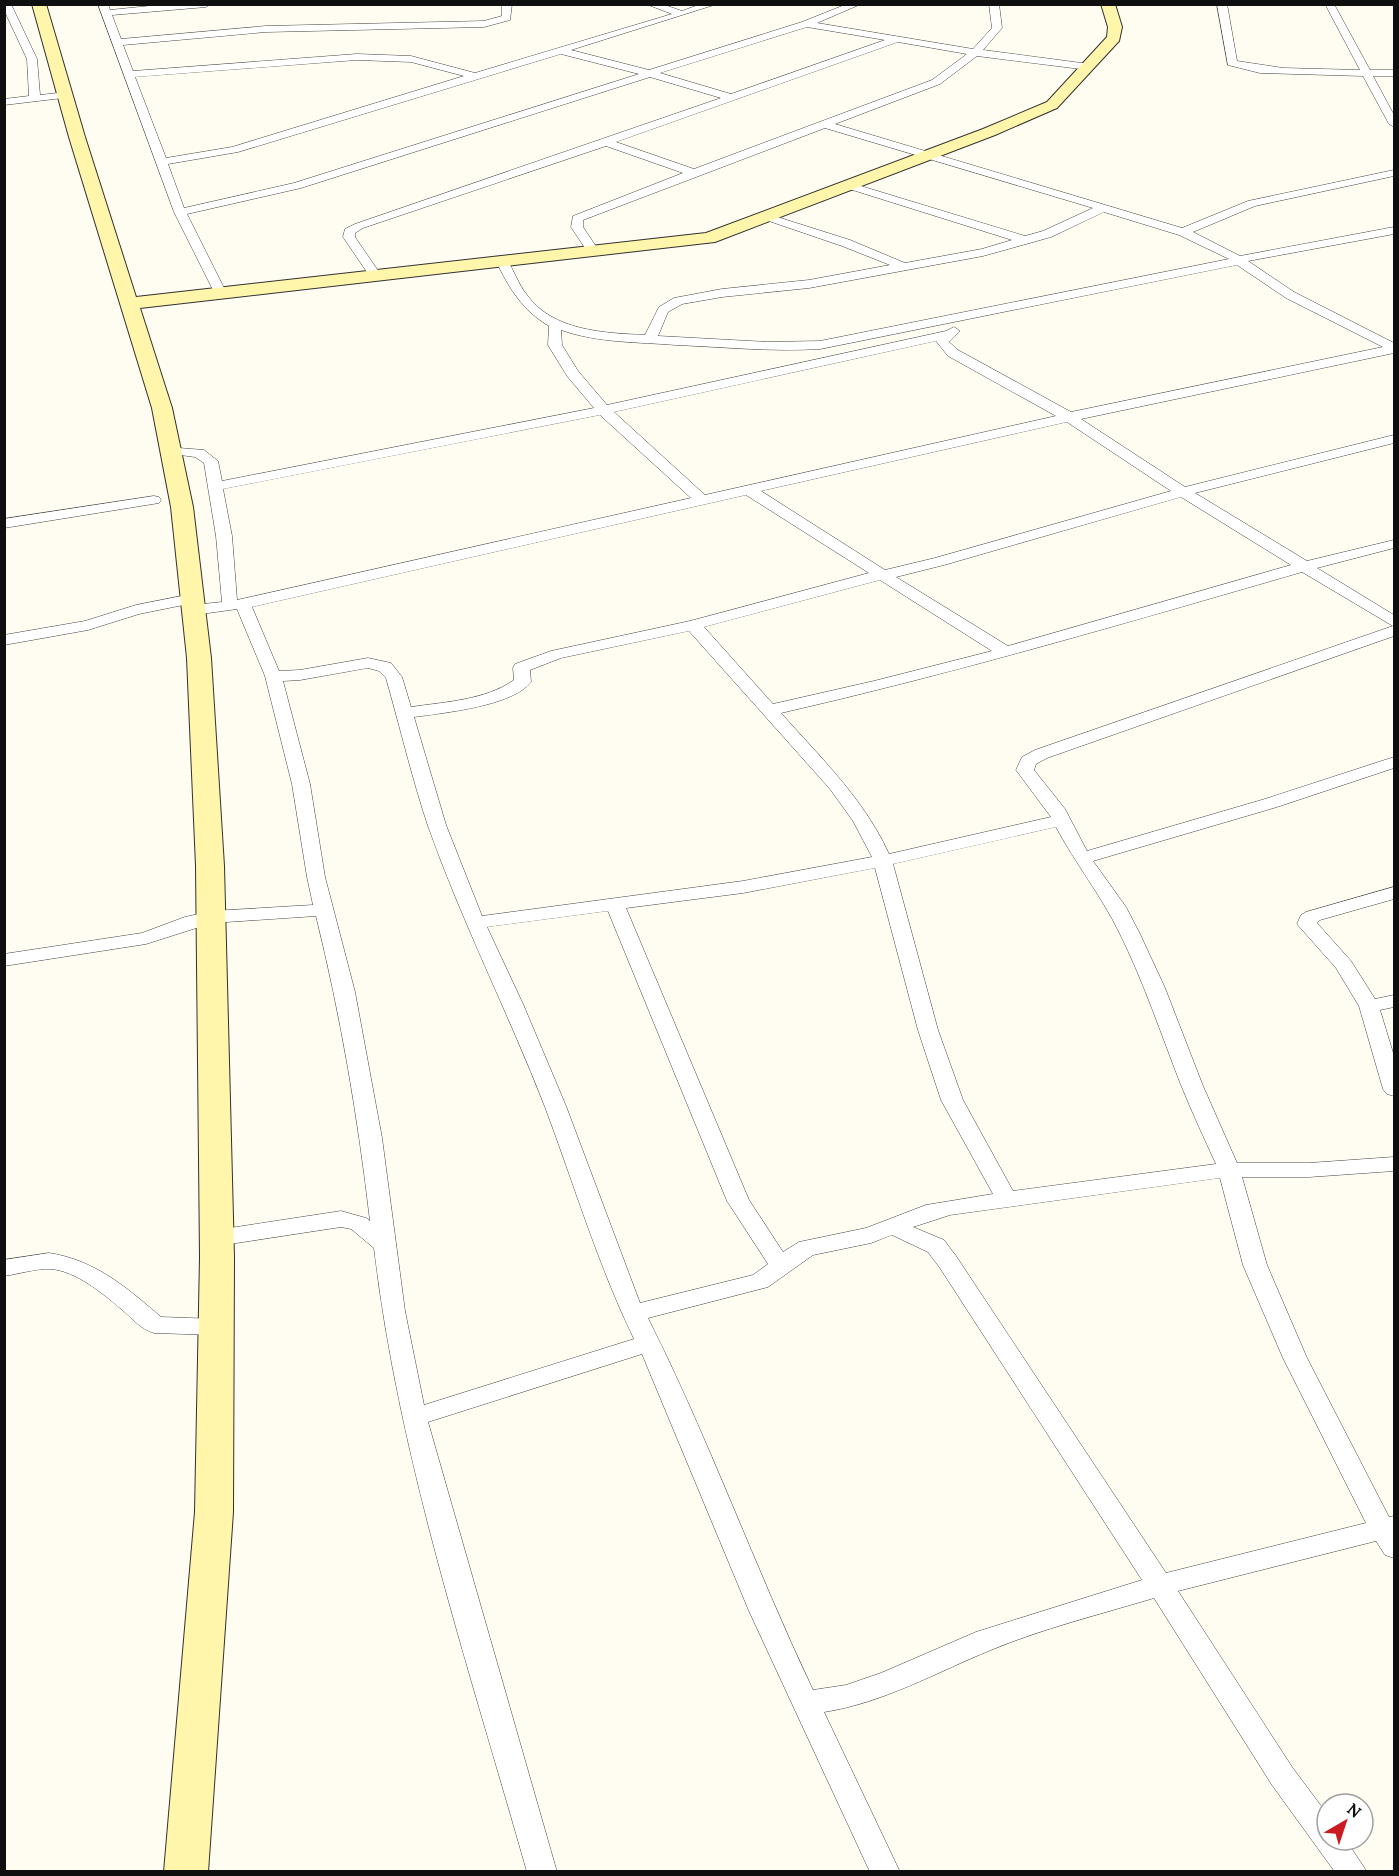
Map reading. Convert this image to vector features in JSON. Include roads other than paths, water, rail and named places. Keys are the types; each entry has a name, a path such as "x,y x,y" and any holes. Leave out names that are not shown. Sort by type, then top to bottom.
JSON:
{"street":[{"path":"6,4 15,17 34,67 32,84 35,99"},
{"path":"39,4 67,95 77,137 131,303 162,408 182,507 193,605 205,756 212,917 217,1238 214,1512 186,1872"},
{"path":"206,4 104,9 180,212 220,292"},
{"path":"118,42 266,29 484,24 507,18 507,4"},
{"path":"650,4 683,14"},
{"path":"162,162 234,150 712,4"},
{"path":"180,212 297,186 805,24 857,4"},
{"path":"593,251 577,227 577,218 924,88 947,75 997,29 998,21 994,4"},
{"path":"131,303 704,239 767,217 1045,109 1059,100 1114,38 1115,27 1108,4"},
{"path":"1222,4 1234,65 1271,70 1395,74"},
{"path":"1329,4 1365,72 1393,118"},
{"path":"805,24 974,52 1089,67"},
{"path":"375,275 349,237 351,230 897,39"},
{"path":"562,51 732,98"},
{"path":"130,74 259,62 367,57 411,59 478,77"},
{"path":"4,102 67,95"},
{"path":"824,124 1183,232 1238,260 1290,295 1395,349"},
{"path":"606,142 693,173"},
{"path":"1183,232 1252,203 1395,173"},
{"path":"847,185 1024,240"},
{"path":"650,339 663,310 678,301 722,293 809,284 983,252 1047,234 1103,208"},
{"path":"767,217 855,246 902,267"},
{"path":"502,261 514,285 531,309 555,324 601,335 769,348 820,345 1238,260 1394,231"},
{"path":"975,314 942,342 953,353 1069,417 1182,492 1395,622"},
{"path":"555,324 555,345 572,372 603,410 702,500"},
{"path":"217,486 418,449 951,334"},
{"path":"4,640 88,625 136,610 193,605 237,605 1069,417 1395,349"},
{"path":"1375,354 1395,365"},
{"path":"405,713 457,705 512,690 523,682 521,668 535,661 598,644 693,625 939,562 1182,492 1395,439"},
{"path":"171,450 199,453 208,457 217,486 237,605 273,676 300,784 316,877 345,992 372,1138 393,1311 414,1417 461,1591 542,1872"},
{"path":"749,490 815,535 1006,652"},
{"path":"4,524 154,500"},
{"path":"769,710 876,686 1006,652 1303,567 1395,544"},
{"path":"693,625 857,811 874,840 883,861 928,1030 951,1100 1005,1198"},
{"path":"805,1703 846,1697 891,1681 986,1640 1160,1585 1391,1534 1290,1347 1255,1265 1229,1170 1192,1086 1155,988 1130,934 1116,907 1082,858 1056,809 1025,770 1025,765 1032,758 1306,660 1395,631"},
{"path":"273,676 300,675 356,664 377,664 385,667 394,677 437,825 475,923 513,1004 550,1096 633,1313 648,1343 748,1579 885,1872"},
{"path":"1082,858 1260,806 1395,762"},
{"path":"475,923 743,887 883,861 1061,820"},
{"path":"1395,893 1313,916 1307,924 1344,965 1369,1006 1395,1089"},
{"path":"615,905 738,1201 782,1266"},
{"path":"4,960 146,938 192,921 212,917 325,910"},
{"path":"1369,1006 1395,1001"},
{"path":"633,1313 760,1281 807,1248 871,1235 926,1213 950,1207 1229,1170 1309,1170 1395,1164"},
{"path":"217,1238 341,1219 358,1223 386,1246"},
{"path":"893,1227 936,1246 948,1262 1282,1776 1315,1821"},
{"path":"4,1268 49,1262 69,1264 86,1272 127,1300 154,1325 178,1328 216,1327"},
{"path":"414,1417 648,1343"},
{"path":"1337,1852 1352,1872"}]}
